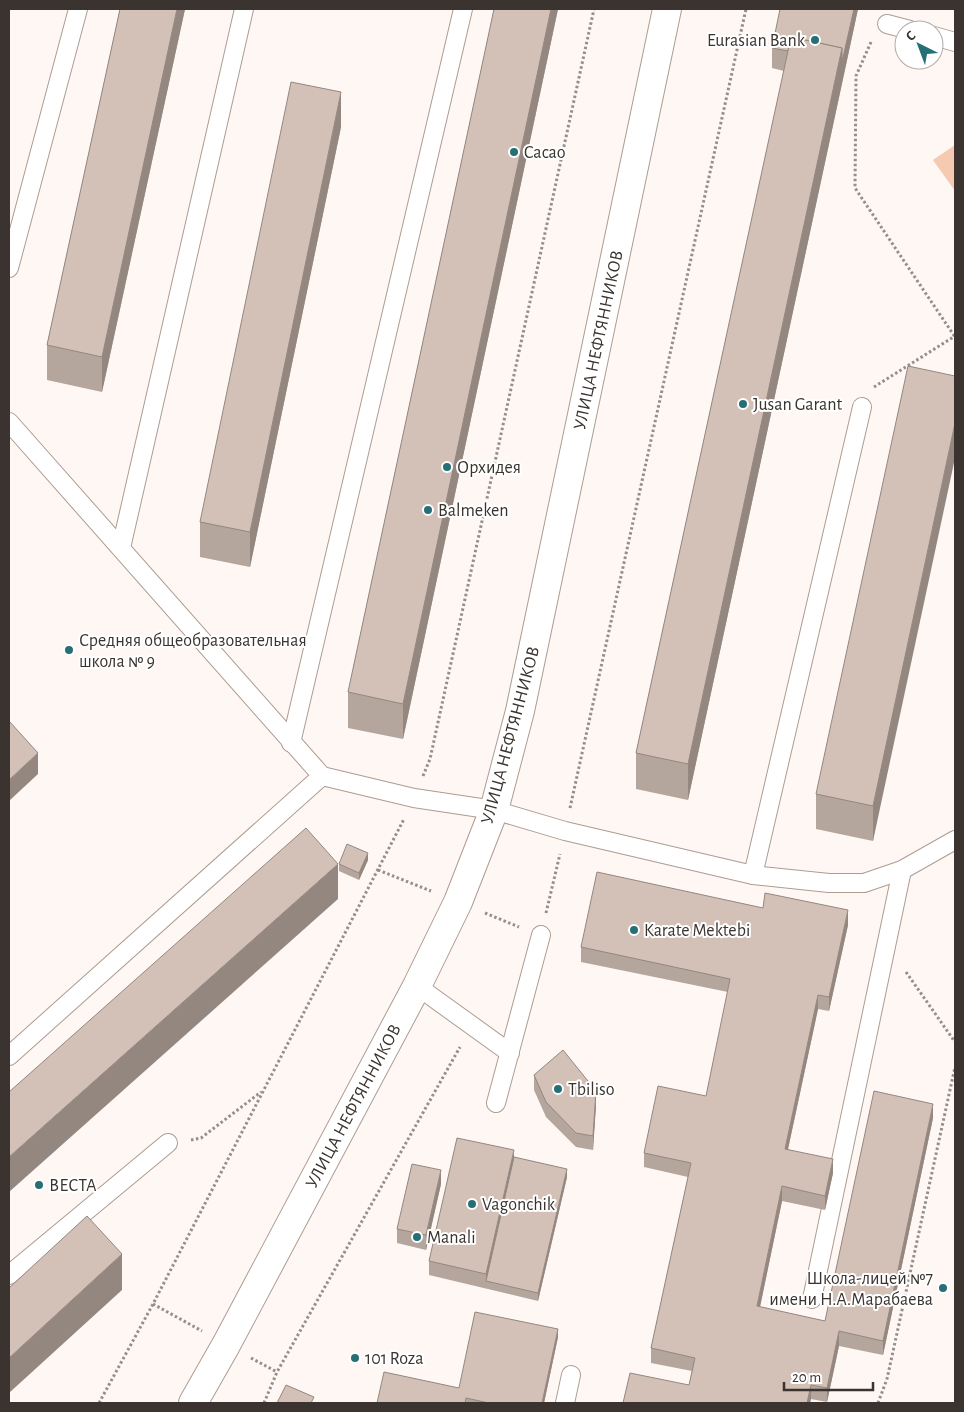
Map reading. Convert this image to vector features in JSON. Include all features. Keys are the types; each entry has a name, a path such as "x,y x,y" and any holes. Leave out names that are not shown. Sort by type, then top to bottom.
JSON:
{"street":[{"name":"УЛИЦА НЕФТЯННИКОВ","path":"193,1403 226,1345 417,986 458,902 494,810 520,711 667,9"}],"lane":[{"path":"9,268 78,9"},
{"path":"120,548 244,9"},
{"path":"291,744 463,9"},
{"path":"887,24 894,26"},
{"path":"753,875 862,406"},
{"path":"9,422 291,744 322,776 414,798 494,810 565,831 753,875 829,883 864,883 902,870 955,840"},
{"path":"9,1056 322,776"},
{"path":"812,1299 902,870"},
{"path":"496,1103 541,935"},
{"path":"417,986 472,1027 510,1052"},
{"path":"9,1275 168,1143"},
{"path":"565,1403 572,1375"}],"path":[{"path":"99,1403 153,1304 414,798 430,758 594,9"},
{"path":"541,935 746,9"},
{"path":"862,406 874,387 955,336 855,188 856,76 872,41"},
{"path":"886,945 955,1042"},
{"path":"264,1403 277,1372 472,1027"},
{"path":"878,1403 889,1369 955,1067"},
{"path":"168,1143 201,1138 263,1090"}],"shaded area":[{"path":"955,145 955,191 933,160"}],"building":[{"path":"120,9 177,9 102,357 47,345"},
{"path":"494,9 551,9 403,704 348,692"},
{"path":"780,9 854,9 842,62 842,48 791,37 788,51 772,48"},
{"path":"791,37 842,48 688,764 636,753"},
{"path":"291,82 341,92 250,532 200,522"},
{"path":"908,366 955,376 955,423 873,806 816,794"},
{"path":"9,721 38,753 9,780"},
{"path":"306,828 338,864 9,1157 9,1092"},
{"path":"347,844 368,853 359,873 339,864"},
{"path":"597,872 763,908 765,893 848,910 829,997 818,995 785,1149 833,1159 825,1196 782,1186 757,1306 825,1321 874,1091 933,1104 883,1341 839,1331 827,1388 811,1385 807,1403 623,1403 630,1373 689,1385 695,1358 651,1348 691,1163 644,1153 658,1086 706,1096 730,979 581,947"},
{"path":"563,1050 596,1091 593,1136 576,1133 546,1102 534,1075"},
{"path":"457,1138 514,1150 486,1274 429,1261"},
{"path":"514,1157 567,1169 538,1293 486,1281"},
{"path":"412,1164 441,1170 426,1235 397,1229"},
{"path":"87,1216 122,1254 9,1358 9,1288"},
{"path":"475,1312 558,1329 542,1403 489,1403 466,1398 465,1403 377,1403 384,1372 459,1388"},
{"path":"286,1385 314,1397 311,1403 277,1403"}],"place":[{"name":"Eurasian Bank","path":"815,40"},
{"name":"Cacao","path":"514,152"},
{"name":"Jusan Garant","path":"743,404"},
{"name":"Орхидея","path":"447,467"},
{"name":"Balmeken","path":"428,510"},
{"name":"Средняя общеобразовательная школа № 9","path":"69,650"},
{"name":"Karate Mektebi","path":"634,930"},
{"name":"Tbiliso","path":"558,1089"},
{"name":"ВЕСТА","path":"39,1185"},
{"name":"Vagonchik","path":"472,1204"},
{"name":"Manali","path":"417,1237"},
{"name":"Школа-лицей №7 имени Н.А.Марабаева","path":"943,1288"},
{"name":"101 Roza","path":"355,1358"}]}
